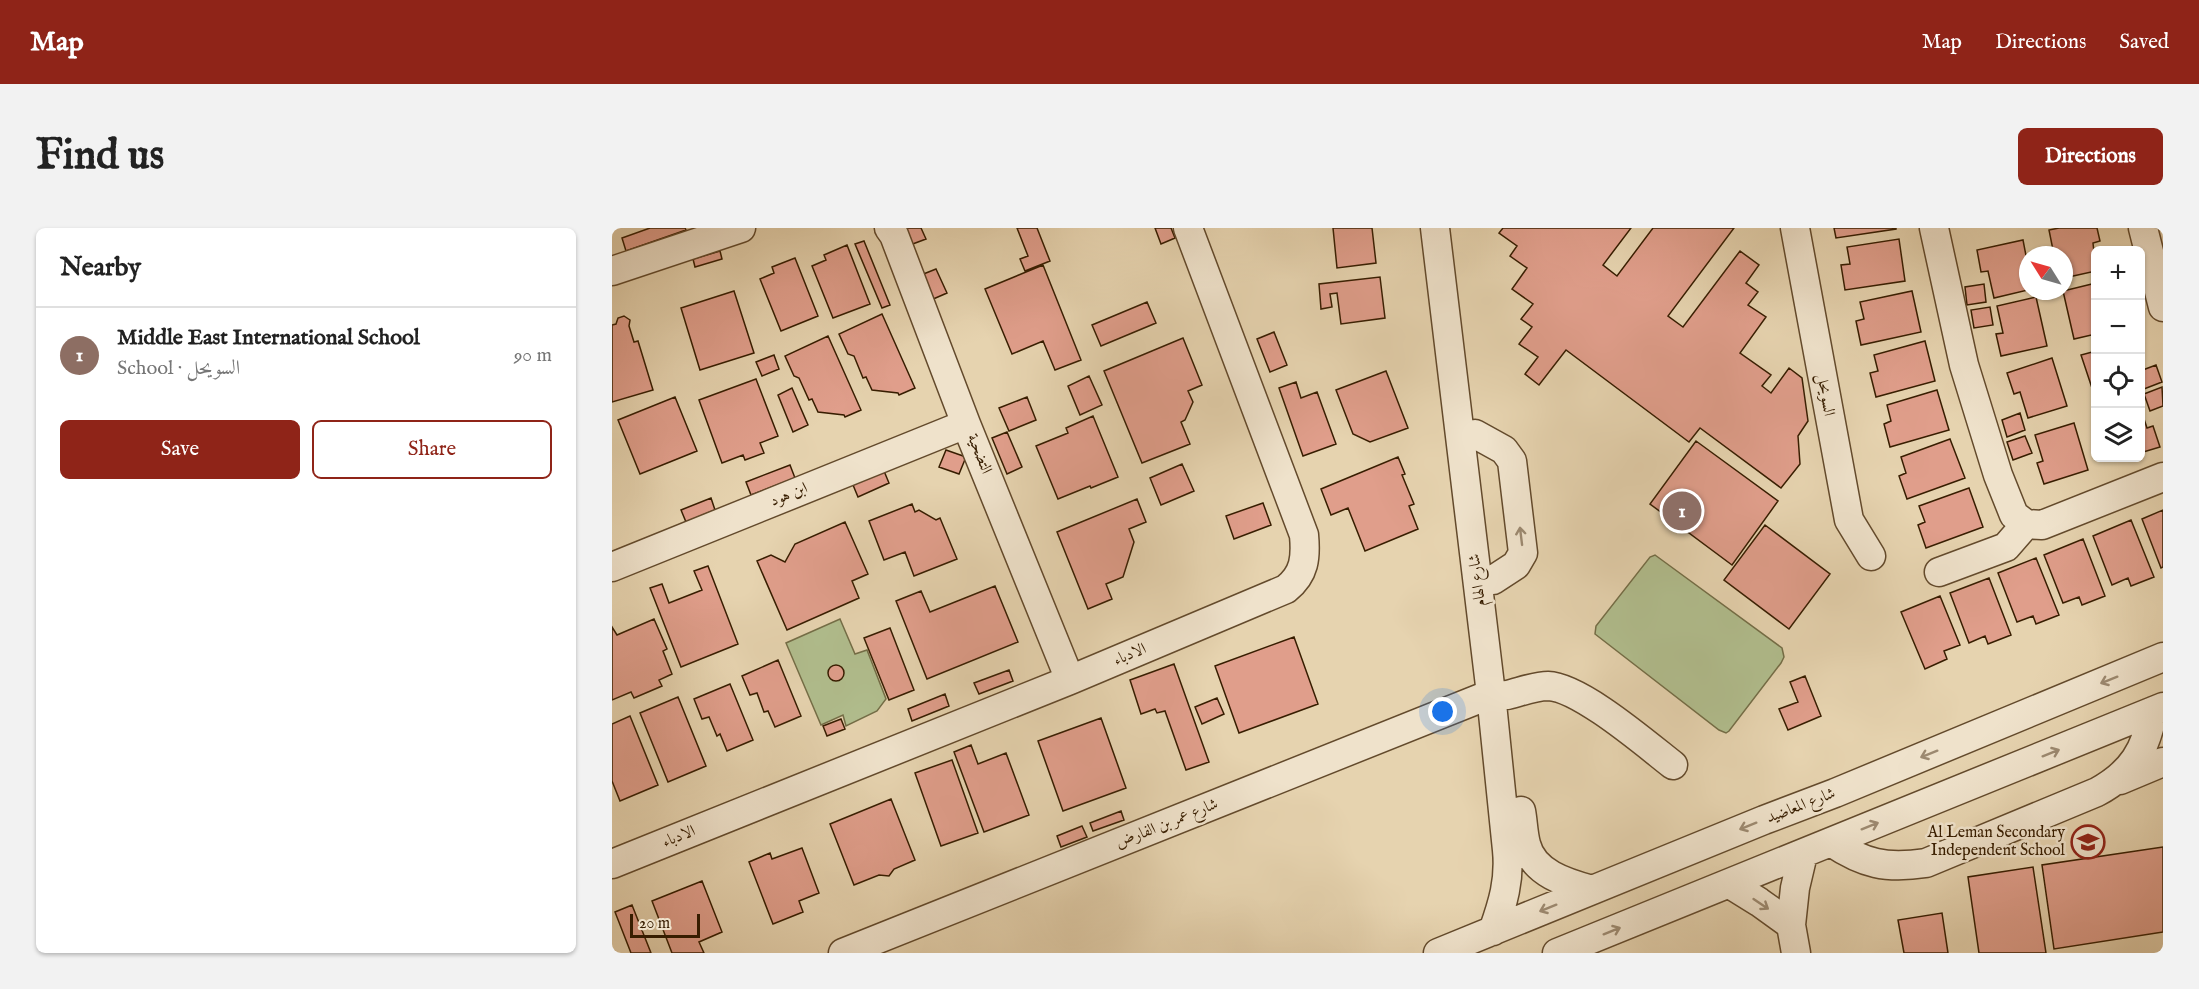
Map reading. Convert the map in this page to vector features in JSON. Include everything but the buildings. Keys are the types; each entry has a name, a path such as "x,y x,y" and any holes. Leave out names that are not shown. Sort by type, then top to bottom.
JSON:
{"street":[{"path":"612,271 741,228"},
{"name":"التضحية","path":"889,228 894,235 966,424 1070,680"},
{"name":"الادباء","path":"612,864 1070,680 1286,589 1295,582 1303,569 1306,556 1304,535 1188,228"},
{"name":"شارع الهام","path":"1436,228 1499,695 1526,845 1535,862 1551,874 1570,884 1592,890"},
{"name":"شارع الهام","path":"1449,228 1493,580 1509,872 1504,902 1492,931"},
{"name":"السويحل","path":"1795,228 1849,520 1871,556"},
{"path":"2143,228 2163,307"},
{"path":"1939,229 1964,365 1995,464 2014,514 2026,524 2042,525 2163,477"},
{"name":"ابن هود","path":"612,567 966,424"},
{"path":"1939,572 2006,547 2026,524"},
{"name":"شارع المعاضيد","path":"1438,953 1835,793 2163,657"},
{"name":"شارع عمر بن الفارض","path":"843,953 1499,695 1547,686 1556,687 1572,694 1616,722 1673,765"},
{"path":"2113,783 2129,769 2141,752 2158,709"},
{"path":"1557,953 2158,709"},
{"path":"1831,842 1852,856 1876,864 1901,867 1926,863 2163,762"},
{"path":"1796,953 1791,925 1803,854"},
{"path":"1730,884 1791,925"}],"green space":[{"path":"1655,555 1782,648 1784,657 1781,663 1726,733 1719,730 1595,634 1596,626 1650,557"},
{"path":"840,619 855,654 867,650 886,699 877,711 846,726 843,715 821,725 786,643"}],"place":[{"name":"Middle East International School","path":"1682,511"},
{"name":"Al Leman Secondary Independent School","path":"2088,842"}]}
